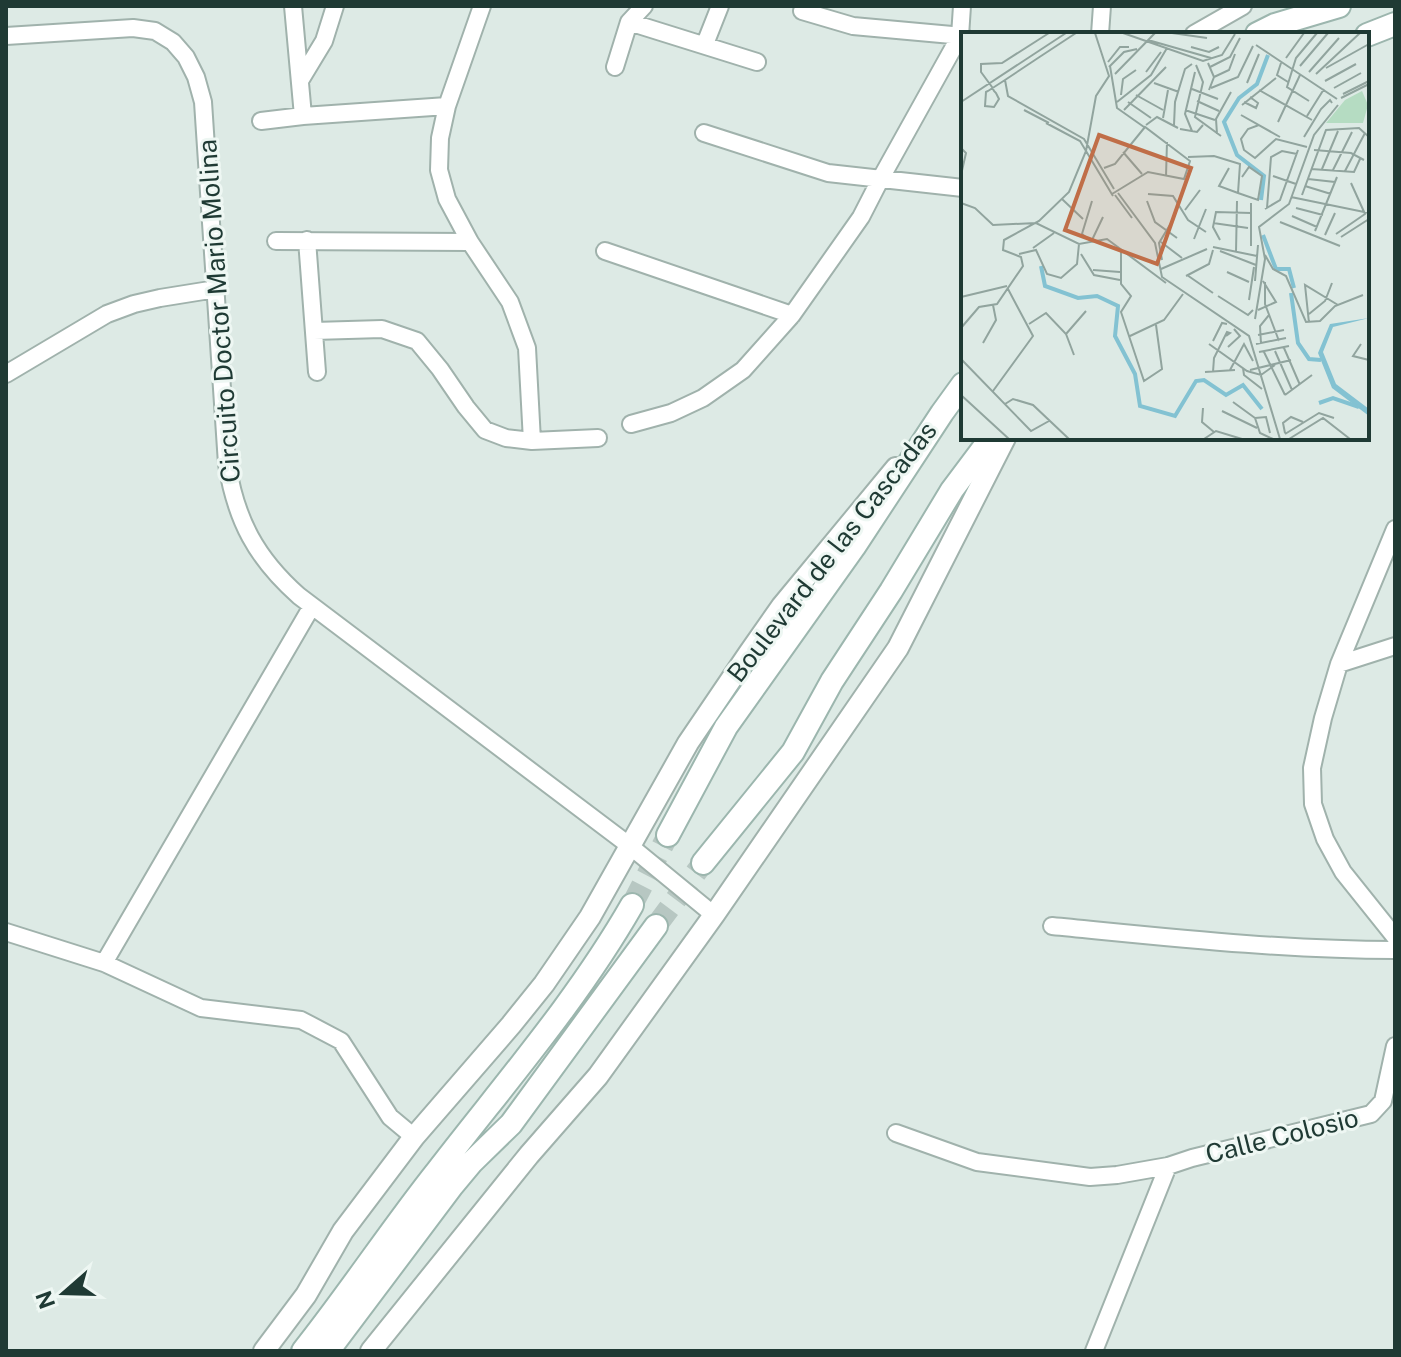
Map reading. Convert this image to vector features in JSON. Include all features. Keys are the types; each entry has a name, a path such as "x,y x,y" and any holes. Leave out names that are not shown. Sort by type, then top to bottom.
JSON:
{"main road":[{"path":"1261,32 1339,6"},
{"path":"1369,34 1395,24"},
{"name":"Boulevard de las Cascadas","path":"942,413 961,387"},
{"path":"668,835 726,727 854,547 942,413"},
{"path":"703,863 793,752 832,681 952,490 990,440"},
{"path":"303,1351 438,1170 548,1032 597,963 632,905"},
{"path":"328,1351 452,1186 511,1124 656,926"}],"street":[{"path":"293,6 303,116"},
{"path":"301,79 324,41 335,6"},
{"path":"482,6 447,106 440,138 439,170 447,199 470,242 510,302 527,348 532,441"},
{"path":"615,67 629,22 644,6"},
{"path":"705,44 720,6"},
{"path":"962,6 962,32"},
{"path":"1100,32 1102,6"},
{"path":"1198,32 1243,6"},
{"path":"802,11 853,26 961,36"},
{"path":"629,22 757,62"},
{"name":"Circuito Doctor Mario Molina","path":"6,36 133,28 155,31 173,42 186,57 196,77 203,102 227,464 236,509 269,566 312,606 630,846 714,915"},
{"path":"631,424 671,413 703,398 743,370 792,315 861,217 961,38"},
{"path":"261,121 447,106"},
{"path":"704,133 828,173 961,188"},
{"path":"307,240 317,372"},
{"path":"276,241 470,242"},
{"path":"605,251 792,315"},
{"path":"6,374 107,314 160,298 216,289"},
{"path":"314,331 382,329 417,341 485,430 506,438 532,441 598,438"},
{"name":"Boulevard de las Cascadas","path":"264,1351 306,1295 343,1231 414,1137 544,984 590,917 688,743 774,618 942,413"},
{"path":"371,1351 529,1155 598,1076 714,915 898,648 1004,440"},
{"path":"1395,529 1339,664 1312,768 1313,804 1325,839 1343,872 1395,937"},
{"path":"104,963 312,606"},
{"path":"1339,664 1395,646"},
{"path":"1052,926 1259,946 1395,950"},
{"path":"6,932 104,963 201,1008 301,1020 341,1041 390,1117 414,1137"},
{"name":"Calle Colosio","path":"896,1133 977,1162 1090,1177 1117,1175 1168,1166 1371,1114 1383,1101 1395,1046"},
{"path":"1094,1351 1168,1166"}],"tunnel":[{"path":"632,905 668,835"},
{"path":"656,926 703,863"}]}
